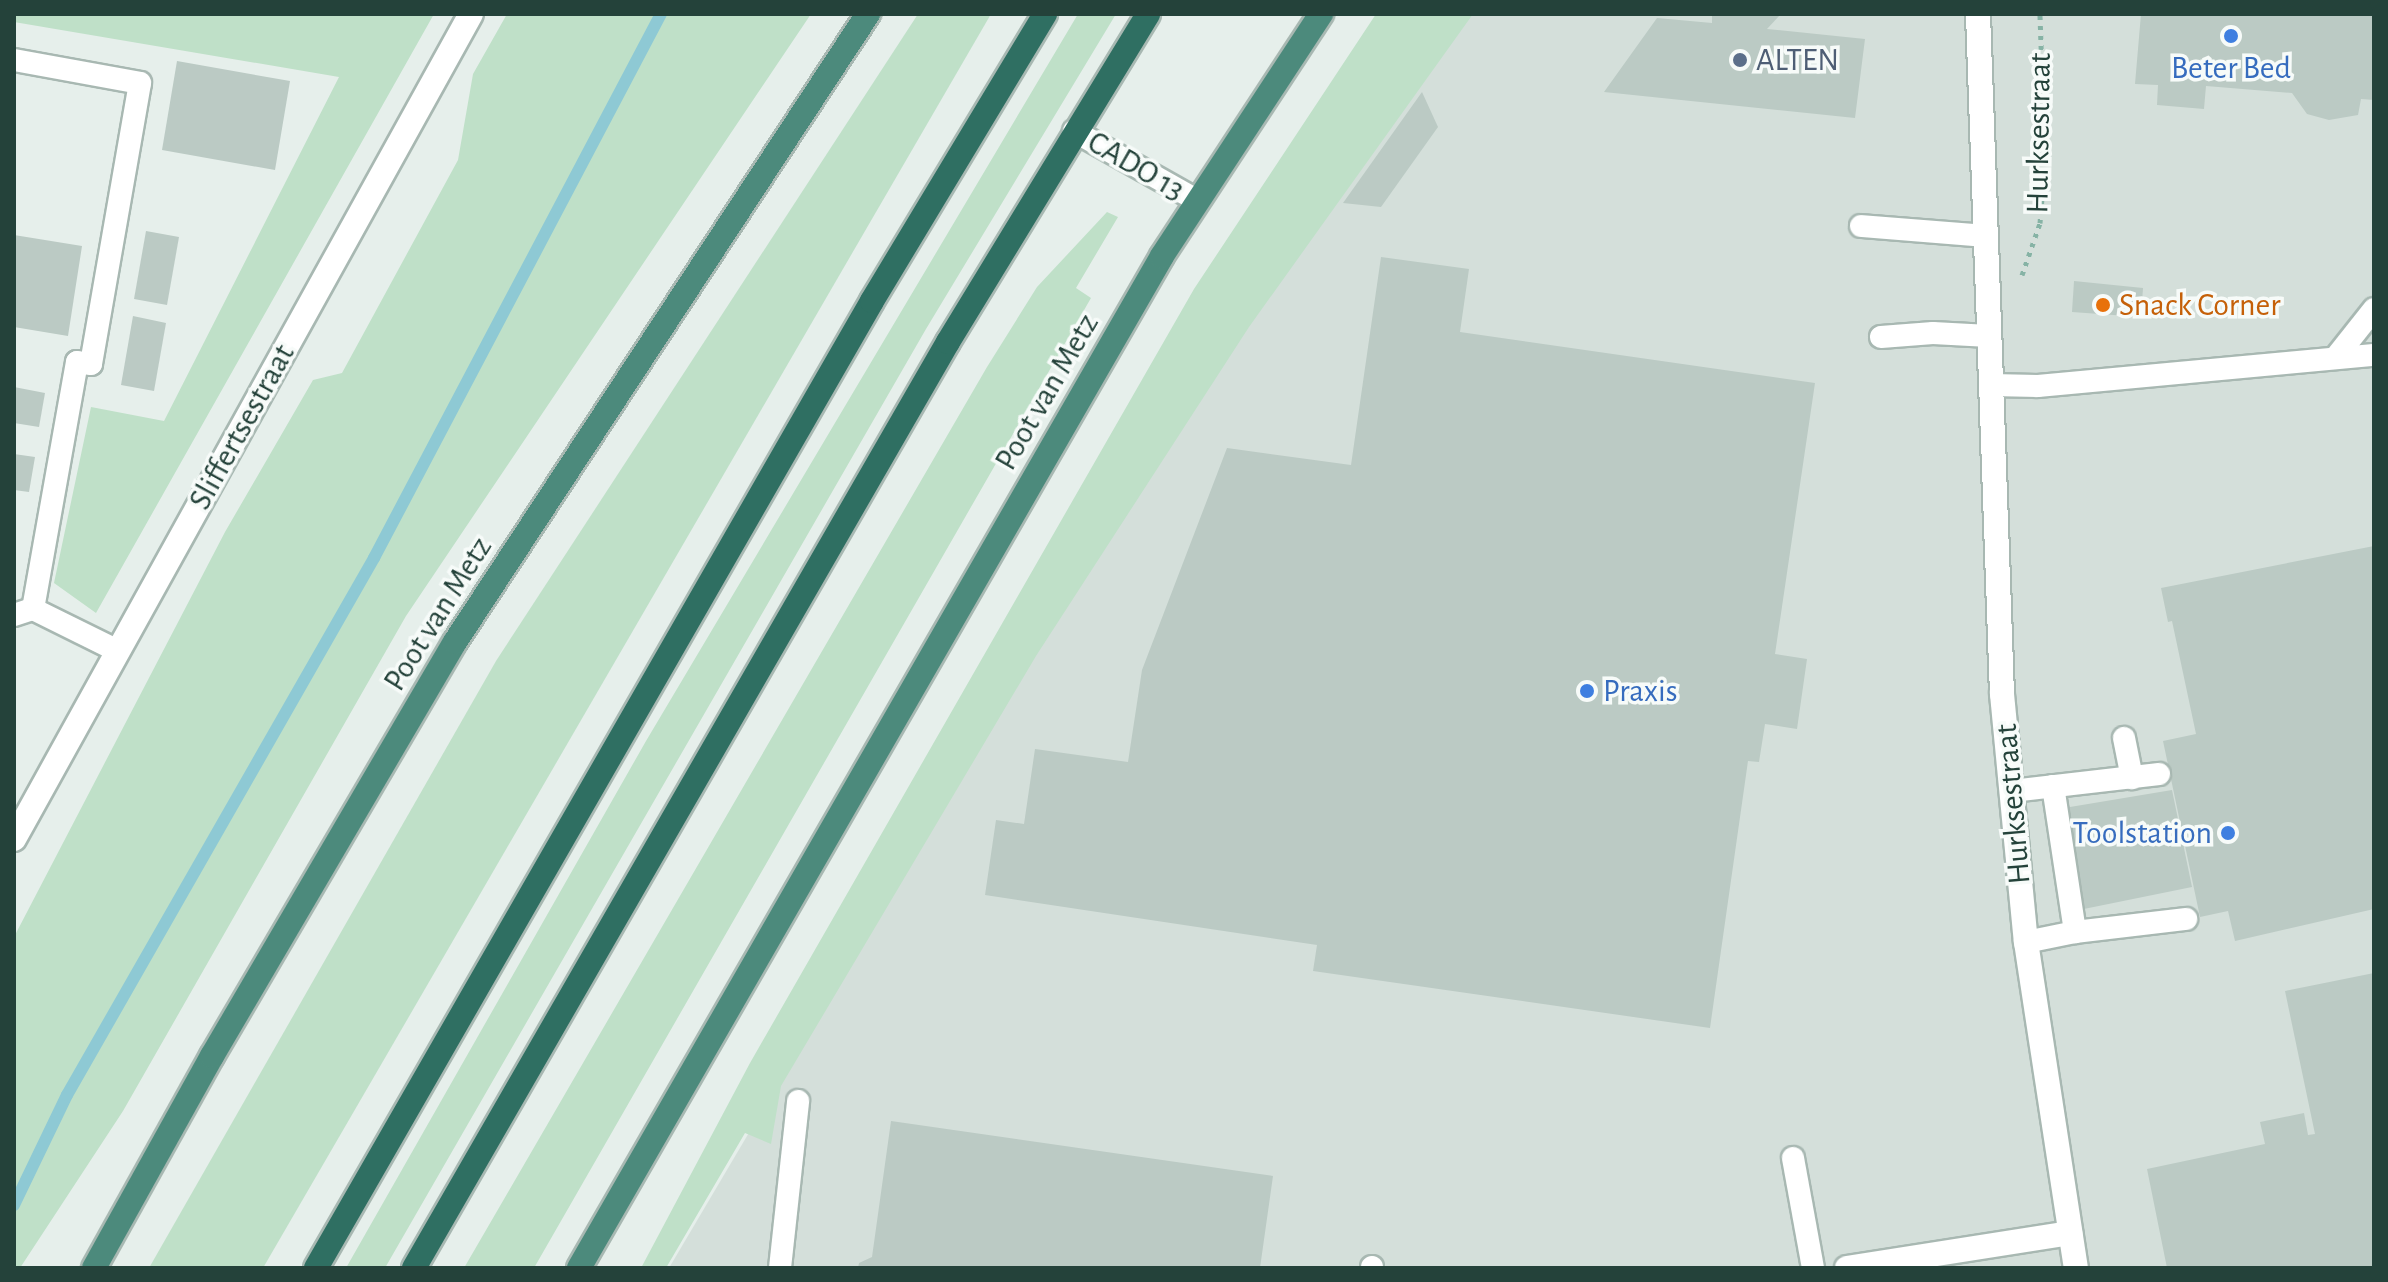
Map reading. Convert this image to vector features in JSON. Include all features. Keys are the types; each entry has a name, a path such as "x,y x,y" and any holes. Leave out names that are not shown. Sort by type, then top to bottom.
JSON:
{"highway":[{"name":"Poot van Metz","path":"94,1268 212,1056 455,642 868,14"},
{"path":"316,1268 872,301 1045,14"},
{"path":"414,1268 948,342 1148,14"},
{"name":"Poot van Metz","path":"579,1268 1162,256 1321,14"}],"street":[{"name":"Sliffertsestraat","path":"14,839 471,14"},
{"name":"Hurksestraat","path":"1978,14 2002,694 2026,942 2076,1268"},
{"path":"1847,1268 2070,1233"}],"lane":[{"path":"14,60 140,83 91,364 77,362 24,612 118,651"},
{"name":"CADO 13","path":"1074,131 1198,201"},
{"path":"1861,226 1985,236"},
{"path":"2336,357 2374,309"},
{"path":"1881,337 1933,333 1989,336"},
{"path":"1991,385 2038,386 2374,355"},
{"path":"2124,738 2132,778"},
{"path":"2012,791 2159,774"},
{"path":"2053,786 2075,932"},
{"path":"2026,942 2075,932 2186,919"},
{"path":"780,1268 798,1101"},
{"path":"1793,1158 1813,1268"}],"path":[{"name":"Hurksestraat","path":"2018,287 2040,223 2045,159 2040,14"}],"shaded area":[{"path":"1467,14 2374,14 2374,1268 669,1268 1033,652 1246,324"}],"green space":[{"path":"14,14 434,14 96,613 54,583 91,407 164,421 339,77 14,22"},
{"path":"507,14 811,14 406,616 123,1111 20,1268 14,1268 14,937 225,532 313,380 342,373 458,160 473,74"},
{"path":"918,14 991,14 263,1268 149,1268 496,661"},
{"path":"1078,14 1116,14 926,329 385,1268 346,1268 646,741"},
{"path":"1376,14 1473,14 1249,327 1036,656 781,1086 771,1144 745,1133 666,1268 641,1268 750,1063 1194,289"},
{"path":"1107,212 1118,217 1076,288 1091,298 534,1268 464,1268 987,367 1037,287"}],"building":[{"path":"1712,14 1781,14 1767,29 1865,39 1855,118 1604,92 1657,18 1712,23"},
{"path":"2141,14 2374,14 2374,100 2361,99 2358,115 2329,120 2307,114 2292,93 2206,86 2204,109 2157,105 2158,85 2135,84"},
{"path":"177,61 290,81 275,170 162,150"},
{"path":"1422,92 1438,127 1381,207 1343,203"},
{"path":"146,231 179,237 167,305 134,299"},
{"path":"14,235 82,246 68,336 14,327"},
{"path":"1381,257 1469,269 1460,332 1815,383 1775,654 1807,659 1797,729 1765,724 1759,762 1748,761 1710,1028 1313,971 1317,945 985,895 996,820 1024,824 1035,749 1128,762 1142,670 1227,448 1351,465"},
{"path":"2074,281 2143,288 2141,317 2072,312"},
{"path":"133,316 166,323 154,391 121,385"},
{"path":"14,387 45,393 39,427 14,423"},
{"path":"14,454 35,457 29,492 14,490"},
{"path":"2374,546 2374,909 2235,941 2228,911 2200,917 2163,741 2196,734 2172,621 2168,622 2161,588"},
{"path":"2172,790 2192,887 2074,911 2058,809"},
{"path":"2374,973 2374,1268 2167,1268 2147,1169 2265,1144 2260,1122 2304,1113 2308,1135 2315,1134 2285,991"},
{"path":"891,1121 1273,1176 1260,1268 858,1268 859,1263 872,1257"}],"waterway":[{"path":"14,1205 67,1095 374,558 661,14"}],"place":[{"name":"Beter Bed","path":"2231,36"},
{"name":"ALTEN","path":"1740,60"},
{"name":"Snack Corner","path":"2103,305"},
{"name":"Praxis","path":"1587,691"},
{"name":"Toolstation","path":"2228,833"}]}
